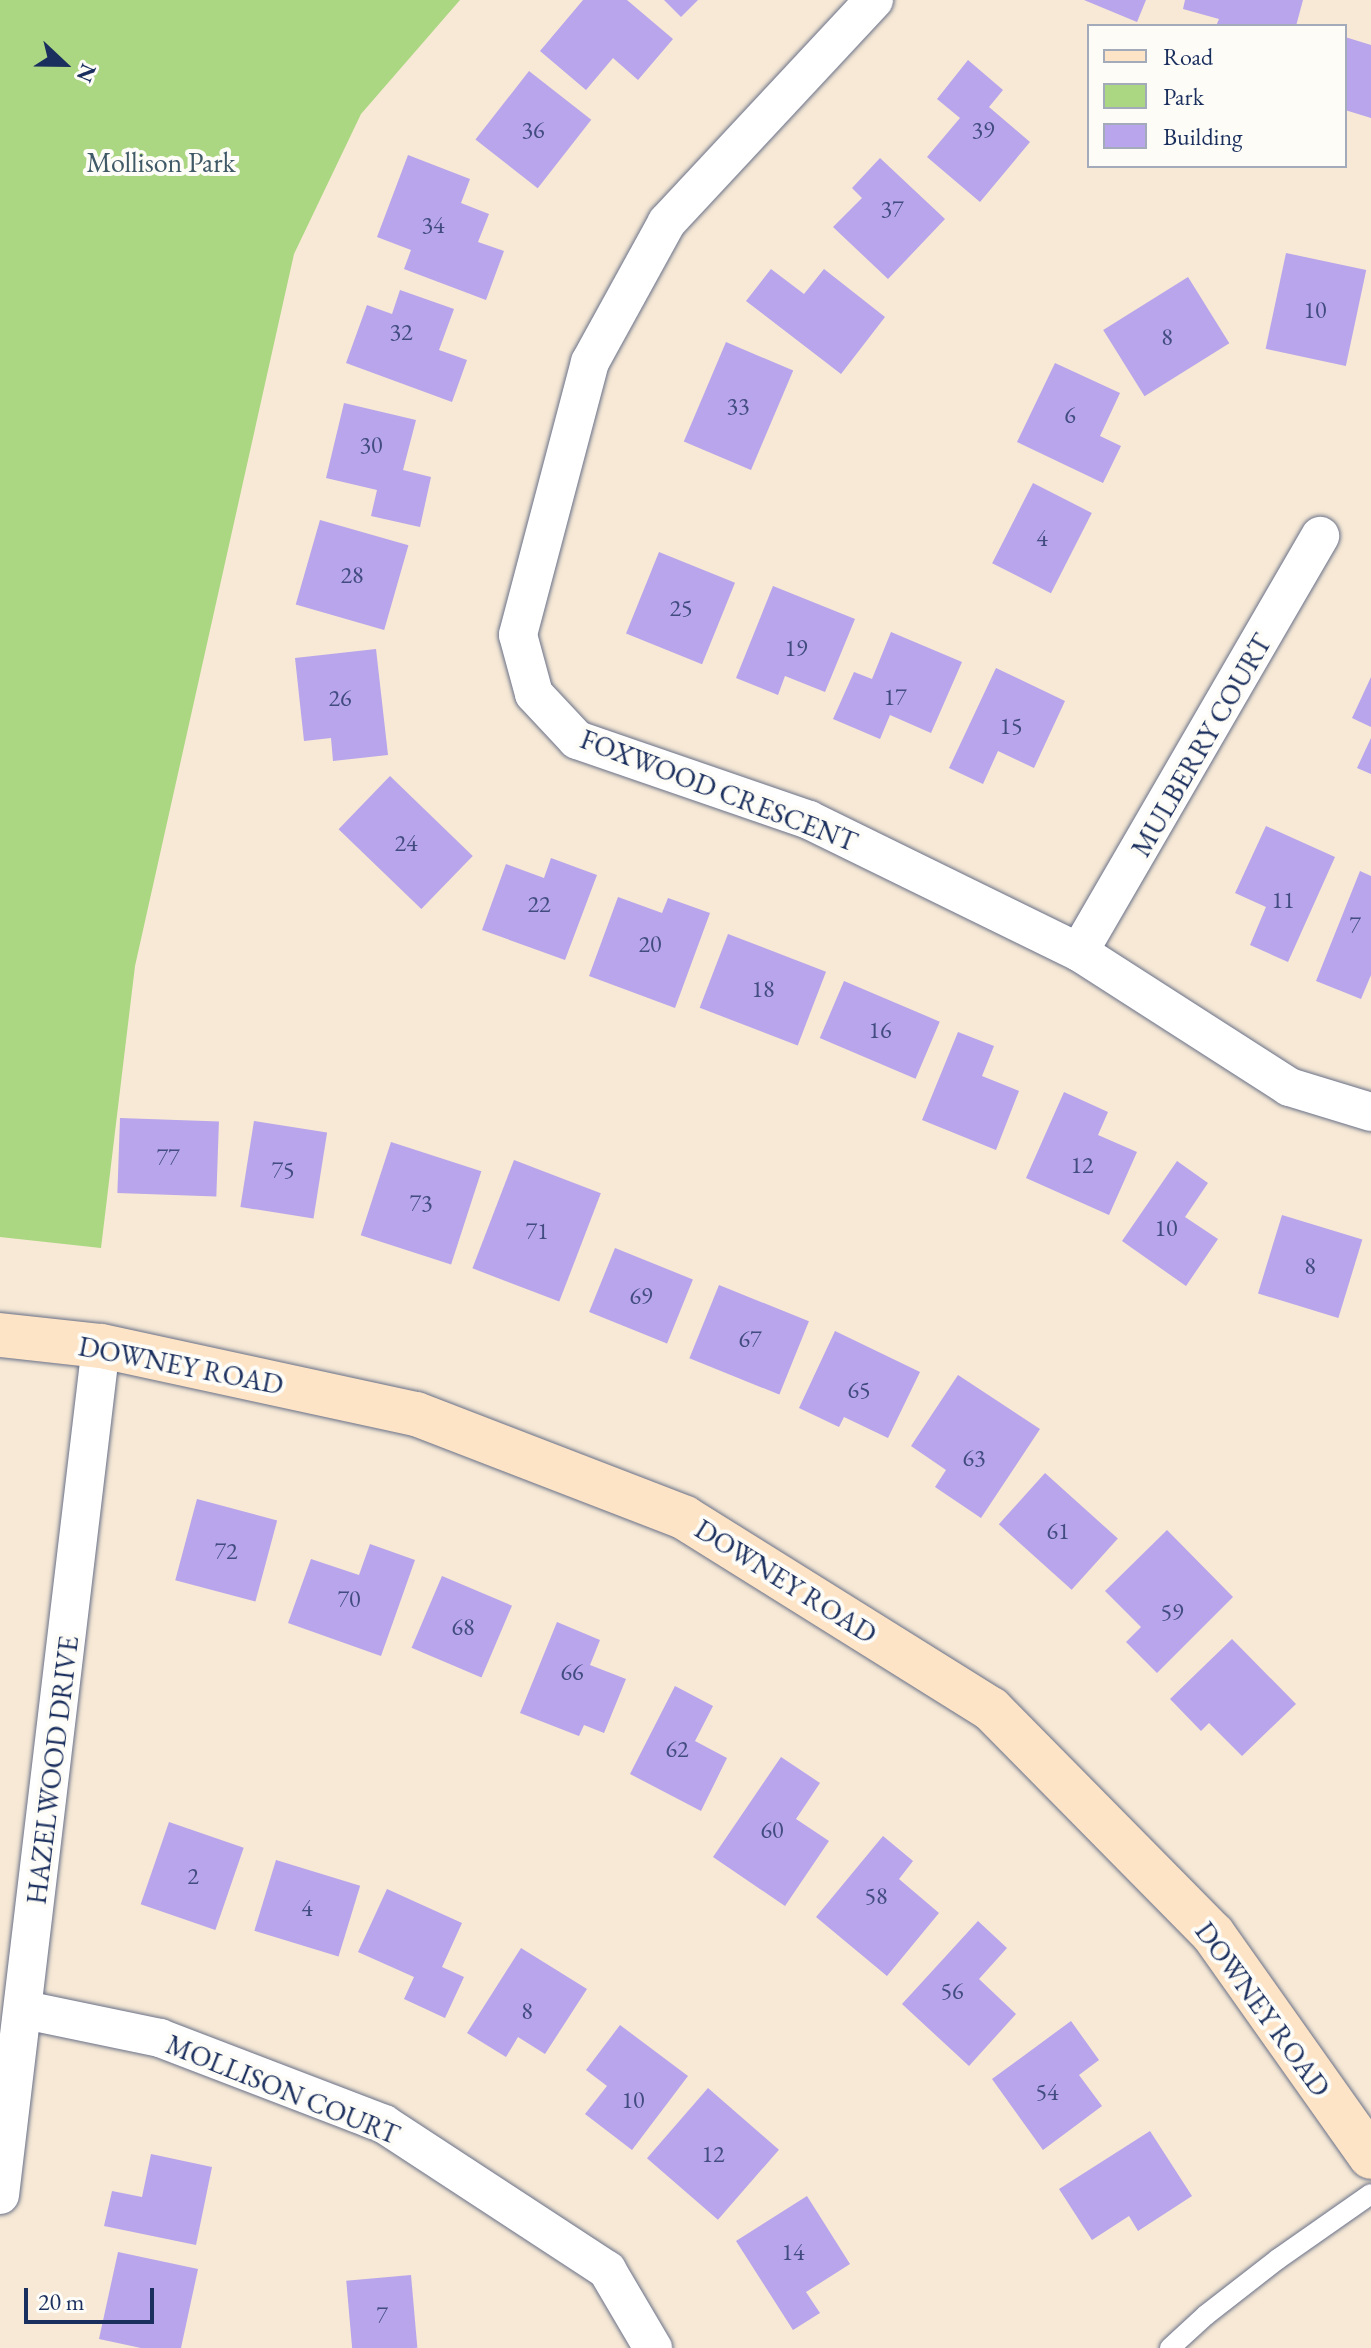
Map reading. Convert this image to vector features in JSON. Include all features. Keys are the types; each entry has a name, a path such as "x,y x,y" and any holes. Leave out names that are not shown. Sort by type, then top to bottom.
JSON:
{"main road":[{"name":"DOWNEY ROAD","path":"0,1335 101,1346 416,1414 685,1518 991,1709 1213,1934 1371,2157"}],"street":[{"name":"FOXWOOD CRESCENT","path":"874,0 667,222 590,362 518,635 534,694 577,740 809,820 1079,952 1289,1087 1371,1112"},
{"name":"MULBERRY COURT","path":"1079,952 1320,536"},
{"name":"HAZELWOOD DRIVE","path":"0,2195 25,2010 101,1346"},
{"name":"MOLLISON COURT","path":"25,2010 160,2038 384,2124 607,2270 653,2348"}],"lane":[{"path":"1170,2348 1206,2315 1278,2259 1371,2194"}],"green space":[{"name":"Mollison Park","path":"0,0 460,0 361,114 294,254 135,966 101,1248 0,1237"}],"building":[{"path":"583,0 627,0 673,39 638,80 613,58 586,90 540,51"},
{"path":"664,0 698,0 681,17"},
{"path":"1084,0 1146,0 1137,22"},
{"path":"1185,0 1303,0 1297,24 1217,24 1219,19 1183,9"},
{"path":"1347,38 1371,45 1371,118 1347,111"},
{"path":"968,60 1003,90 989,107 1030,142 980,202 927,157 960,118 937,99"},
{"path":"529,71 591,120 538,188 475,140"},
{"path":"408,155 470,179 461,203 489,214 478,242 504,251 486,300 404,269 411,250 377,237"},
{"path":"880,158 945,219 888,279 833,227 862,198 852,188"},
{"path":"1286,253 1366,270 1346,366 1266,349"},
{"path":"771,269 804,294 824,269 885,317 841,374 746,301"},
{"path":"1188,277 1229,343 1145,396 1103,330"},
{"path":"400,290 454,309 439,350 467,360 452,402 346,363 367,305 392,314"},
{"path":"726,342 793,371 751,470 684,441"},
{"path":"1055,363 1120,393 1100,436 1121,446 1103,483 1017,442"},
{"path":"344,403 416,420 403,470 431,477 420,527 371,516 377,490 326,478"},
{"path":"1033,483 1092,513 1051,593 992,563"},
{"path":"320,520 408,545 384,630 296,605"},
{"path":"659,552 735,583 702,664 626,634"},
{"path":"773,586 855,619 825,692 785,676 778,695 736,678"},
{"path":"891,632 962,662 931,733 890,715 880,739 833,719 854,672 872,679"},
{"path":"376,649 388,755 333,761 331,738 304,741 295,658"},
{"path":"996,668 1065,701 1034,768 998,751 983,784 949,768"},
{"path":"1371,677 1371,727 1352,718"},
{"path":"1371,738 1371,774 1357,768"},
{"path":"390,776 473,856 421,909 339,829"},
{"path":"1266,826 1335,857 1288,962 1250,945 1266,907 1235,893"},
{"path":"551,858 597,875 565,960 482,930 506,864 544,878"},
{"path":"1360,871 1371,876 1371,975 1361,999 1316,981"},
{"path":"618,897 662,913 668,898 710,913 675,1008 589,976"},
{"path":"728,934 826,972 798,1045 700,1008"},
{"path":"844,981 940,1022 916,1079 820,1038"},
{"path":"958,1032 994,1046 982,1076 1019,1091 996,1150 922,1120"},
{"path":"1064,1092 1108,1112 1098,1135 1137,1152 1109,1215 1026,1178"},
{"path":"120,1118 219,1121 216,1196 117,1193"},
{"path":"254,1121 327,1133 313,1219 240,1207"},
{"path":"391,1142 481,1171 451,1265 361,1235"},
{"path":"514,1160 601,1193 559,1302 472,1268"},
{"path":"1177,1161 1208,1183 1185,1217 1218,1239 1186,1286 1122,1241"},
{"path":"1282,1215 1362,1240 1338,1318 1258,1293"},
{"path":"615,1248 693,1279 667,1343 589,1312"},
{"path":"719,1285 809,1321 779,1395 689,1358"},
{"path":"835,1331 920,1372 888,1438 844,1417 839,1427 799,1408"},
{"path":"958,1375 1040,1429 981,1518 935,1487 946,1470 911,1446"},
{"path":"1045,1473 1118,1539 1072,1590 999,1524"},
{"path":"197,1499 277,1520 255,1602 175,1580"},
{"path":"1167,1530 1233,1597 1157,1673 1126,1642 1141,1627 1105,1591"},
{"path":"370,1544 415,1560 381,1656 288,1623 311,1559 359,1575"},
{"path":"442,1576 512,1606 481,1677 412,1648"},
{"path":"557,1622 600,1640 590,1665 626,1679 604,1733 584,1725 579,1736 520,1713"},
{"path":"1232,1639 1296,1704 1242,1756 1209,1723 1201,1731 1170,1699"},
{"path":"675,1686 713,1706 695,1741 727,1758 701,1811 630,1774"},
{"path":"781,1757 820,1783 796,1819 829,1841 785,1906 713,1857"},
{"path":"169,1822 244,1848 215,1930 141,1904"},
{"path":"883,1836 913,1861 899,1879 939,1913 887,1976 816,1917"},
{"path":"276,1860 360,1886 339,1956 254,1931"},
{"path":"387,1889 462,1923 442,1967 464,1977 445,2018 404,1999 414,1977 358,1952"},
{"path":"978,1921 1007,1948 979,1979 1016,2014 969,2066 902,2004"},
{"path":"521,1948 587,1989 545,2054 518,2037 506,2057 467,2033"},
{"path":"1071,2021 1099,2060 1079,2075 1102,2106 1043,2150 992,2079"},
{"path":"620,2025 688,2076 632,2150 585,2114 607,2086 586,2070"},
{"path":"708,2088 779,2150 718,2220 647,2158"},
{"path":"1150,2131 1192,2196 1138,2231 1129,2216 1092,2240 1059,2189"},
{"path":"151,2154 212,2167 196,2245 104,2226 112,2191 142,2197"},
{"path":"807,2196 850,2264 806,2292 820,2313 793,2330 736,2241"},
{"path":"118,2252 198,2269 181,2348 141,2348 99,2339"},
{"path":"411,2275 417,2348 352,2348 346,2281"}]}
